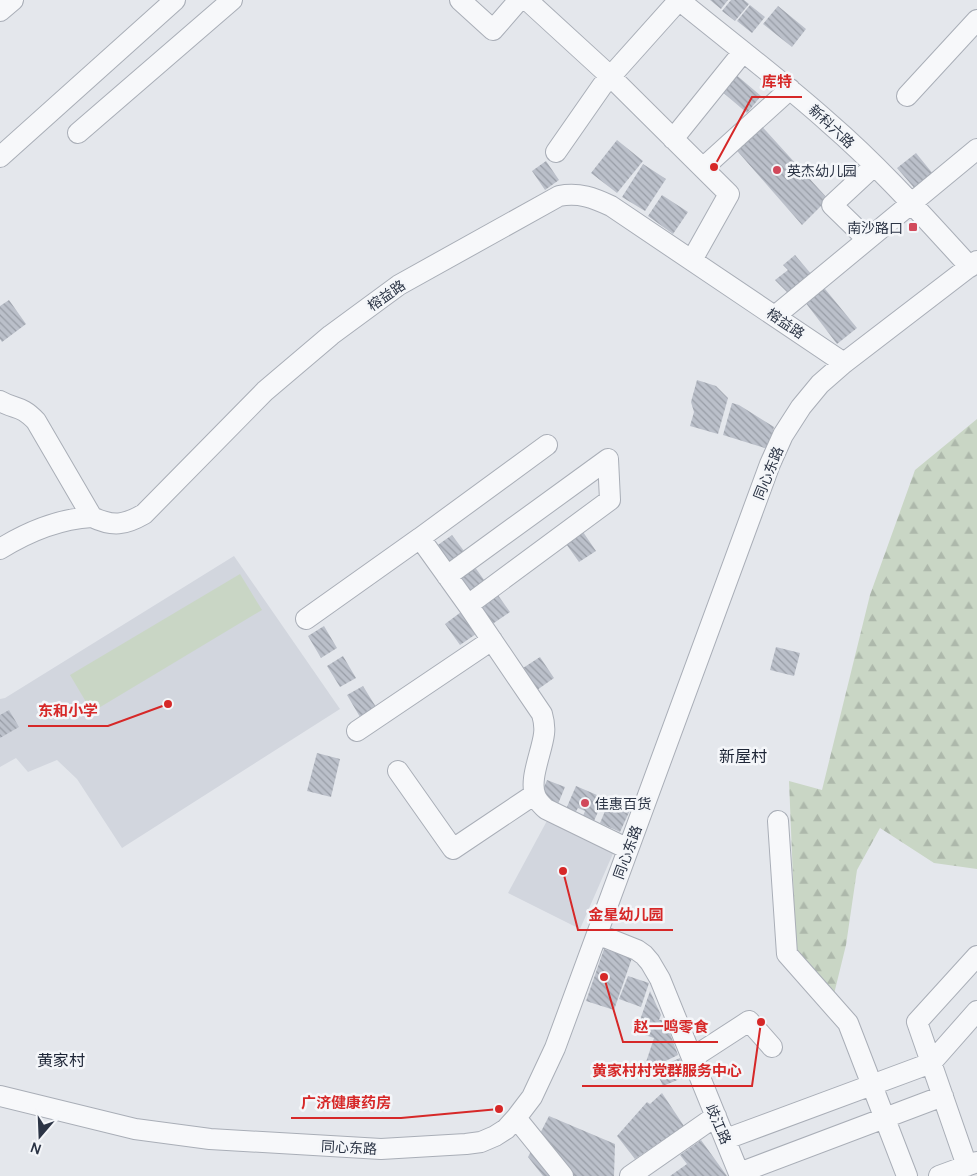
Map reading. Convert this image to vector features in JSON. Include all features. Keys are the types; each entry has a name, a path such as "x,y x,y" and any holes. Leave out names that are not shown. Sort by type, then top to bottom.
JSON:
{"street":[{"path":"0,11 13,0"},
{"path":"0,157 175,0"},
{"path":"78,133 232,0"},
{"path":"460,0 493,30 519,0"},
{"path":"527,0 610,76 729,194 692,260"},
{"path":"556,152 610,76 679,0"},
{"name":"新科六路","path":"679,0 831,124 973,264"},
{"path":"907,96 977,20"},
{"path":"674,139 743,52"},
{"path":"703,168 790,89"},
{"path":"775,316 977,149"},
{"path":"867,239 832,205 874,166"},
{"name":"榕益路","path":"92,517 105,523 118,524 132,521 144,514 265,391 331,335 399,285 560,196 571,194 590,197 611,206 844,363"},
{"name":"同心东路","path":"0,1096 135,1128 210,1139 381,1149 438,1147 481,1142 506,1129 532,1098 544,1073 770,464 783,435 820,384 844,363 973,264"},
{"path":"0,402 28,412 36,421 92,517 75,518 38,528 0,549"},
{"path":"306,619 547,445"},
{"path":"447,576 608,459 610,500 468,605"},
{"path":"420,538 542,714 545,725 544,735 534,779 535,794 540,803 546,809 628,850"},
{"path":"356,731 492,640"},
{"path":"398,771 453,849 535,794"},
{"path":"778,821 787,954 848,1022 907,1176"},
{"name":"歧江路","path":"597,934 637,950 650,962 660,979 740,1175"},
{"path":"939,1176 972,1164 943,1096 916,1022 977,956"},
{"path":"726,1139 931,1062 977,1011"},
{"path":"692,1058 749,1021 772,1047"},
{"path":"740,1175 943,1096"},
{"path":"630,1176 716,1116"},
{"path":"516,1118 563,1176"}],"shaded area":[{"path":"234,556 340,709 122,848 77,779 57,760 28,772 16,758 0,767 0,699 5,698"},
{"path":"549,817 615,849 580,929 508,893"}],"green space":[{"path":"977,419 977,869 934,863 880,828 857,870 846,945 834,994 797,976 789,781 822,790 870,595 915,470"},
{"path":"240,574 262,610 92,712 70,675"}],"building":[{"path":"710,0 728,0 721,9"},
{"path":"731,0 744,0 749,4 735,21 722,11"},
{"path":"750,5 765,17 752,33 737,21"},
{"path":"778,6 806,29 792,47 763,24"},
{"path":"734,73 761,96 747,113 720,90"},
{"path":"758,122 828,199 802,225 732,145"},
{"path":"617,140 643,161 617,193 591,173"},
{"path":"916,153 934,175 916,190 897,168"},
{"path":"546,161 559,180 545,190 532,171"},
{"path":"643,164 666,179 645,211 622,197"},
{"path":"662,195 688,212 673,234 648,216"},
{"path":"795,255 812,275 789,294 775,280 788,270 783,265"},
{"path":"821,284 857,328 837,344 802,298"},
{"path":"9,300 26,324 2,342 0,339 0,306"},
{"path":"697,380 716,386 728,398 718,434 690,426 694,412 691,402"},
{"path":"732,403 739,405 774,427 768,449 723,435"},
{"path":"581,529 596,551 579,562 564,541"},
{"path":"452,535 467,555 450,568 435,547"},
{"path":"472,563 487,584 471,596 456,575"},
{"path":"495,591 510,612 491,625 476,604"},
{"path":"461,612 476,634 460,645 445,624"},
{"path":"324,626 337,648 321,658 308,636"},
{"path":"776,647 800,653 794,676 770,670"},
{"path":"343,656 356,678 340,687 327,666"},
{"path":"540,657 554,678 537,690 523,668"},
{"path":"363,686 376,707 360,717 347,695"},
{"path":"9,710 19,727 0,738 0,715"},
{"path":"317,753 340,759 331,797 307,791"},
{"path":"547,780 565,787 558,804 540,797"},
{"path":"576,786 604,798 594,821 583,816 585,811 578,808 575,813 566,809"},
{"path":"610,799 631,808 620,832 600,823"},
{"path":"604,949 632,958 614,1010 586,1001"},
{"path":"628,976 649,983 641,1007 619,999"},
{"path":"650,991 661,1015 659,1020 665,1020 678,1055 647,1070 645,1065 654,1038 636,1032"},
{"path":"680,1058 687,1076 663,1086 655,1069"},
{"path":"662,1093 684,1126 635,1159 617,1136 647,1102 650,1104"},
{"path":"549,1116 615,1144 614,1176 543,1176 528,1157"},
{"path":"701,1140 727,1176 670,1176 687,1164 680,1155"}],"place":[{"name":"库特","path":"714,167"},
{"name":"英杰幼儿园","path":"777,170"},
{"name":"南沙路口","path":"913,227"},
{"name":"东和小学","path":"168,704"},
{"name":"佳惠百货","path":"585,803"},
{"name":"金星幼儿园","path":"563,871"},
{"name":"赵一鸣零食","path":"604,977"},
{"name":"黄家村村党群服务中心","path":"761,1022"},
{"name":"广济健康药房","path":"499,1109"}],"district":[{"name":"新屋村","path":"743,756"},
{"name":"黄家村","path":"61,1060"}]}
